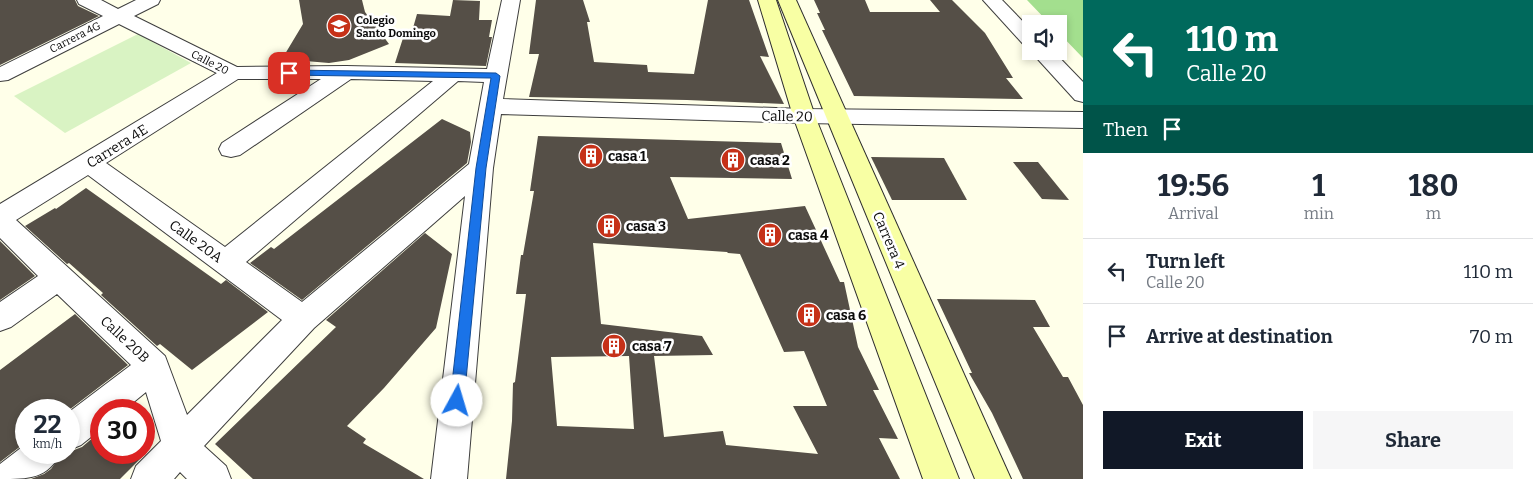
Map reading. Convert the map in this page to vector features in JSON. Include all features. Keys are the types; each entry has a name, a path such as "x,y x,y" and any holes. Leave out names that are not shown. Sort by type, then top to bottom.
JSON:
{"main road":[{"path":"767,0 804,116 941,479"},
{"name":"Carrera 4","path":"787,0 993,479"}],"street":[{"name":"Calle 20","path":"86,0 233,73 346,72 496,76"},
{"name":"Carrera 4G","path":"0,74 151,0"},
{"path":"449,479 481,168 511,0"},
{"path":"992,0 1022,32"},
{"path":"1050,60 1083,94"},
{"path":"231,150 346,72"},
{"name":"Carrera 4E","path":"0,217 233,73"},
{"path":"226,263 453,75"},
{"name":"Calle 20","path":"491,106 804,116 1083,120"},
{"name":"Calle 20A","path":"89,163 303,319"},
{"path":"149,479 181,448 303,319 481,168"},
{"name":"Calle 20B","path":"0,222 154,366 181,448 213,479"},
{"path":"0,318 59,277"},
{"path":"80,424 154,366"},
{"path":"10,479 29,464"}],"green space":[{"path":"1027,0 1083,0 1083,58 1067,41 1067,15 1041,15"},
{"path":"138,34 191,63 65,133 14,96"}],"building":[{"path":"0,0 75,0 78,6 99,16 0,65"},
{"name":"Colegio Santo Domingo","path":"299,0 362,0 365,12 389,44 349,60 329,63 282,59 303,24"},
{"path":"453,0 480,1 479,20 492,20 489,37 492,37 486,66 395,63 404,35 411,35 417,14 450,16"},
{"path":"536,0 583,0 590,22 587,22 594,62 647,65 648,72 694,74 708,0 749,0 769,57 760,56 784,104 529,97 539,54 529,54"},
{"path":"814,0 865,0 870,12 940,12 930,0 952,0 985,33 1013,78 1006,78 1023,99 854,96 822,30 825,30 817,13 820,13"},
{"path":"442,119 470,132 471,142 467,163 302,300 250,263 271,247 274,249"},
{"path":"538,136 781,143 792,179 670,177 688,219 805,206 840,282 844,282 858,347 879,390 873,390 898,439 879,438 900,479 506,479 512,421 513,383 515,382 526,294 516,294 521,255 523,255 534,191 530,191","holes":["593,243 740,254 784,352 804,351 827,406 793,406 818,454 726,445 723,431 664,437 654,356 713,355 702,336 601,324","629,356 634,429 557,426 551,357"]},
{"path":"871,157 944,158 967,200 892,200"},
{"path":"1013,162 1038,162 1069,200 1042,199"},
{"path":"86,188 221,284 226,280 268,312 192,370 160,344 157,346 101,295 103,293 25,226 56,209"},
{"path":"425,233 452,254 436,328 384,388 347,426 366,439 363,443 424,479 253,479 215,444 336,327 326,320"},
{"path":"0,241 35,276 0,300"},
{"path":"937,299 1035,300 1050,327 1033,327 1063,377 1068,377 1083,405 1083,479 1023,479 992,413 969,373 972,373"},
{"path":"75,314 128,365 80,402 80,399 15,399 15,450 0,462 0,370"},
{"path":"90,440 90,464 135,464 120,479 31,479 44,474 55,464 80,464 80,448"}],"place":[{"name":"Colegio Santo Domingo","path":"339,26"},
{"name":"casa 1","path":"591,156"},
{"name":"casa 2","path":"733,160"},
{"name":"casa 3","path":"609,226"},
{"name":"casa 4","path":"770,235"},
{"name":"casa 6","path":"809,315"},
{"name":"casa 7","path":"614,346"}],"route":[{"path":"289,73 346,72 496,76 481,168 457,401"}]}
